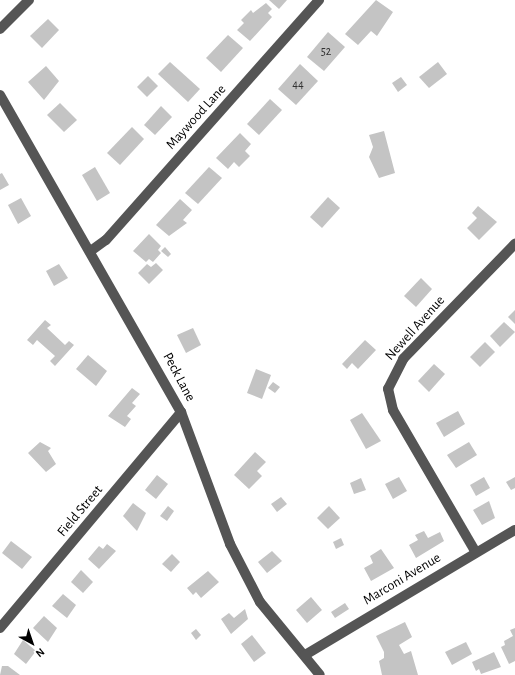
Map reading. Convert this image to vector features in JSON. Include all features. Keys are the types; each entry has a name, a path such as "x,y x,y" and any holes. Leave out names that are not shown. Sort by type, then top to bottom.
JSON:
{"street":[{"path":"0,29 29,0"},
{"name":"Maywood Lane","path":"92,250 106,240 319,0"},
{"name":"Peck Lane","path":"0,95 92,250 182,412 230,544 260,602 320,675"},
{"name":"Newell Avenue","path":"475,551 393,410 388,388 393,373 403,359 515,244"},
{"name":"Field Street","path":"0,628 182,412"},
{"name":"Marconi Avenue","path":"305,655 475,551 515,530"}],"building":[{"path":"269,0 287,0 279,9"},
{"path":"376,0 393,12 377,36 371,31 358,45 345,34"},
{"path":"266,3 272,9 268,13 272,17 250,41 237,30 244,23 241,20 251,10 253,13"},
{"path":"48,19 59,30 42,48 30,36"},
{"path":"328,32 345,47 324,71 307,57"},
{"path":"228,35 243,48 221,72 206,58"},
{"path":"170,62 200,89 188,102 158,74"},
{"path":"438,62 447,74 429,88 419,77"},
{"path":"300,64 318,81 296,105 278,89"},
{"path":"46,66 59,81 44,100 28,82"},
{"path":"148,76 158,86 147,97 137,87"},
{"path":"401,77 407,85 398,92 392,83"},
{"path":"270,99 282,110 259,135 247,124"},
{"path":"60,103 77,120 64,132 47,115"},
{"path":"161,106 172,117 155,135 144,125"},
{"path":"132,127 144,139 120,165 107,153"},
{"path":"384,131 395,173 379,178 369,157 373,147 369,135"},
{"path":"240,133 251,144 245,151 250,156 239,167 234,162 228,169 216,158"},
{"path":"95,167 110,193 97,201 82,175"},
{"path":"209,167 222,178 198,204 185,193"},
{"path":"2,173 9,185 0,190 0,174"},
{"path":"328,197 340,208 322,228 310,217"},
{"path":"21,198 31,216 18,224 8,205"},
{"path":"180,199 192,210 183,220 187,223 169,236 156,225"},
{"path":"478,206 497,222 479,240 467,228 477,218 472,213"},
{"path":"149,234 161,246 158,250 161,253 153,262 149,259 146,262 133,251"},
{"path":"165,247 171,254 168,257 161,251"},
{"path":"156,263 163,270 149,284 138,273 147,264 151,267"},
{"path":"59,264 68,278 54,286 46,271"},
{"path":"421,278 432,289 416,307 404,296"},
{"path":"515,310 515,324 508,317"},
{"path":"45,320 51,325 47,328 65,345 69,341 74,345 55,366 50,361 55,356 37,340 33,345 27,340"},
{"path":"504,322 515,332 500,347 490,336"},
{"path":"193,328 201,345 186,353 177,335"},
{"path":"365,340 376,350 358,369 352,363 347,369 342,364"},
{"path":"485,342 495,352 480,367 470,357"},
{"path":"88,355 107,371 96,386 76,369"},
{"path":"434,364 445,374 429,392 418,381"},
{"path":"256,369 271,375 262,399 247,393"},
{"path":"273,382 280,387 275,393 268,388"},
{"path":"132,388 140,394 132,403 136,406 127,416 131,419 125,427 108,416"},
{"path":"458,411 465,424 444,437 436,423"},
{"path":"362,413 381,441 366,449 350,420"},
{"path":"40,442 51,448 48,451 56,464 46,472 28,453"},
{"path":"469,442 477,455 456,468 447,455"},
{"path":"255,452 266,462 257,471 262,476 249,489 234,475"},
{"path":"157,475 168,484 156,499 145,490"},
{"path":"399,477 407,491 393,499 385,484"},
{"path":"484,477 490,488 476,496 470,485"},
{"path":"515,477 515,488 511,490 506,482"},
{"path":"361,478 366,490 354,494 350,483"},
{"path":"281,497 287,504 277,512 271,504"},
{"path":"489,501 495,518 482,525 473,510"},
{"path":"133,503 146,513 137,531 123,516"},
{"path":"168,506 174,511 167,521 160,516"},
{"path":"329,506 340,518 328,529 317,518"},
{"path":"424,531 428,538 440,532 444,541 416,558 409,545 418,540 415,535"},
{"path":"341,538 344,545 336,549 333,542"},
{"path":"11,541 32,557 22,569 2,553"},
{"path":"107,544 116,551 99,569 88,559 99,546 103,549"},
{"path":"381,549 394,568 371,581 364,568 373,563 370,556"},
{"path":"272,551 282,561 267,573 258,562"},
{"path":"172,554 180,562 171,572 162,564"},
{"path":"81,570 93,582 83,593 71,582"},
{"path":"208,571 219,582 201,598 196,592 193,595 187,588"},
{"path":"63,594 76,605 67,618 52,606"},
{"path":"311,597 322,610 307,623 296,610"},
{"path":"345,603 349,609 335,618 331,612"},
{"path":"245,609 248,619 231,634 221,619 229,613 234,618"},
{"path":"44,616 57,628 48,642 33,628"},
{"path":"405,622 412,637 399,645 404,654 411,651 418,675 382,675 379,661 384,658 384,652 376,636"},
{"path":"515,628 515,661 509,664 501,647 505,645 504,641 513,636 510,630"},
{"path":"196,629 201,635 196,640 191,633"},
{"path":"252,635 266,653 254,662 241,644"},
{"path":"23,640 36,651 26,664 14,654"},
{"path":"466,642 472,654 452,665 445,652"},
{"path":"494,652 501,667 481,674 479,669 476,671 472,662"},
{"path":"2,666 8,666 20,675 0,675"}]}
